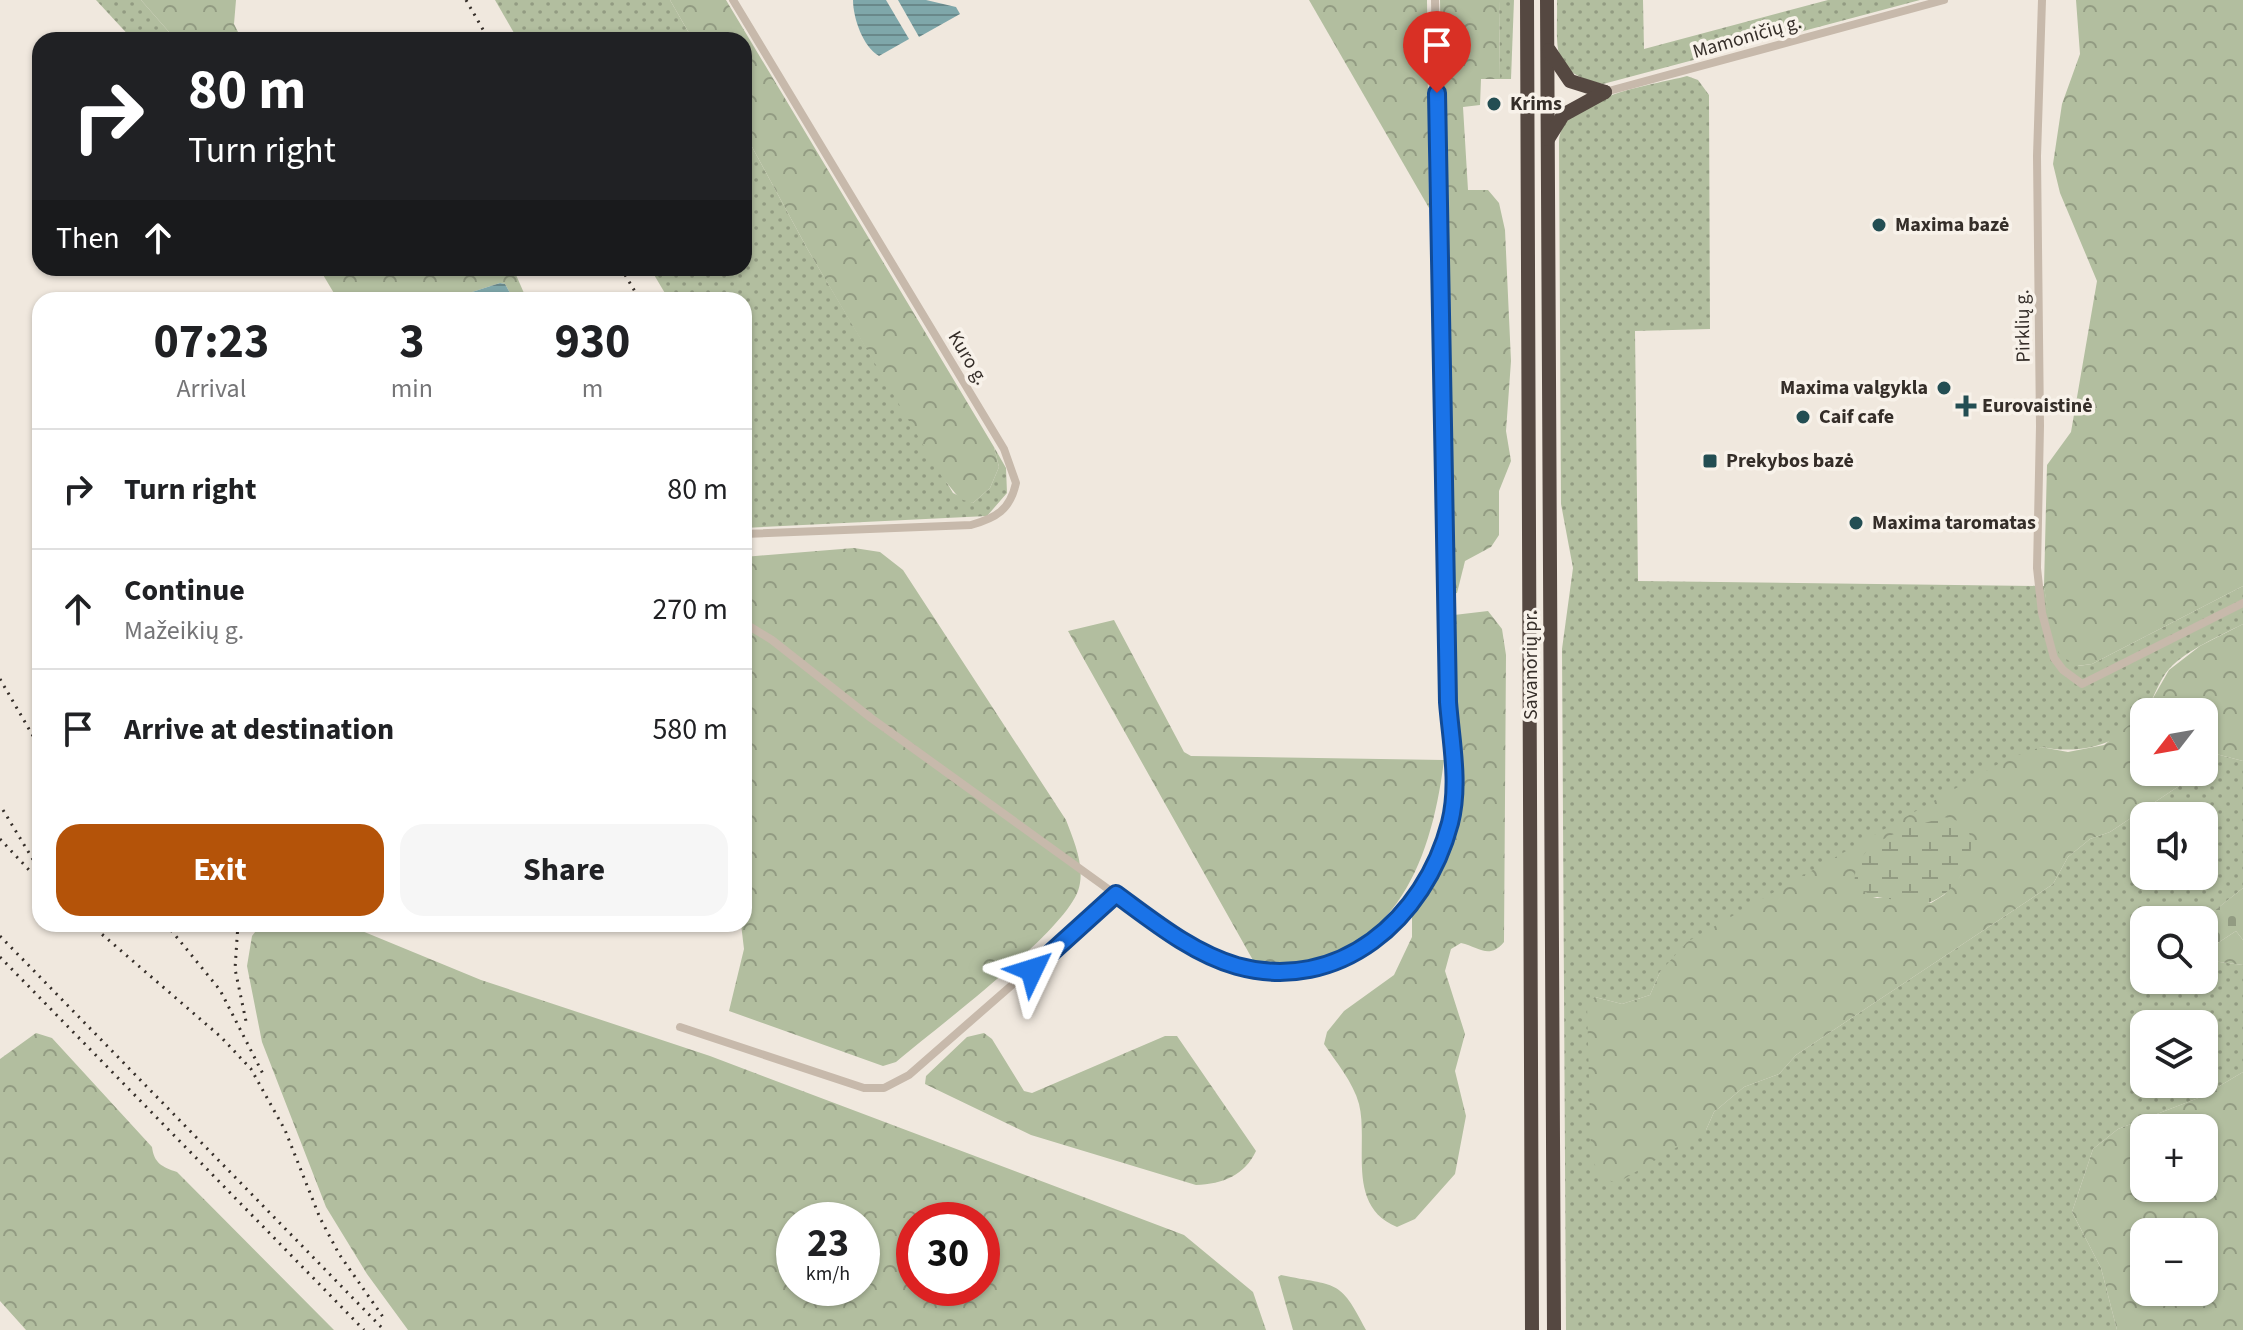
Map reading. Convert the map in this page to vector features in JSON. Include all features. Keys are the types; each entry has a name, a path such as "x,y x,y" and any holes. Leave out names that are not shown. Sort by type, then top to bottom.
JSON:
{"highway":[{"name":"Savanorių pr.","path":"1527,0 1532,1330"},
{"name":"Savanorių pr.","path":"1547,0 1554,1330"},
{"path":"1547,46 1570,81 1605,92"},
{"path":"1548,140 1563,115 1605,92"}],"street":[{"name":"Kuro g.","path":"733,0 1004,449 1016,483 1005,509 993,519 971,525 752,534"},
{"path":"752,629 1165,930 1213,957 1262,971 1286,972 1344,959 1366,948 1399,921 1427,879 1450,822 1455,782 1447,686 1435,0"},
{"name":"Mamoničių g.","path":"1605,92 1944,0"},
{"name":"Pirklių g.","path":"2042,0 2037,156 2040,426 2037,568 2042,613 2054,658 2063,670 2082,684 2243,603"},
{"path":"680,1027 864,1088 884,1088 909,1075 1116,894"}],"green space":[{"path":"96,0 141,0 169,32 126,32"},
{"path":"141,0 236,0 234,24 238,32 169,32"},
{"path":"495,0 670,0 688,32 513,32"},
{"path":"670,0 726,0 745,32 688,32"},
{"path":"1309,0 1427,0 1429,208"},
{"path":"1440,0 1499,0 1500,79 1481,79 1480,105 1463,107 1468,190 1488,190 1499,203 1505,230 1511,361 1506,431 1511,461 1499,491 1499,535 1491,547 1465,561 1457,593 1450,594"},
{"path":"1499,0 1514,0 1511,79 1500,79"},
{"path":"1557,0 1643,0 1644,49 1828,0 1920,0 1603,84 1573,73 1560,56 1557,45"},
{"path":"2076,0 2243,0 2243,586 2092,664 2077,666 2060,655 2051,636 2044,586 2047,465 2071,432 2097,281 2060,193 2053,164 2062,104 2080,54"},
{"path":"752,43 994,447 999,467 990,488 973,503 960,499 942,477 808,250 752,147"},
{"path":"1687,76 1698,80 1709,95 1710,329 1635,331 1638,581 2044,586 2048,610 2078,666 2092,664 2243,586 2243,624 2185,655 2166,673 2152,698 2130,698 2130,727 2115,738 2087,748 2041,747 1660,972 1650,995 1622,1004 1595,997 1706,1130 1714,1112 1744,1087 1779,1074 1796,1055 2053,884 2068,857 2090,839 2110,832 2130,819 2130,890 2218,890 2218,802 2155,802 2179,786 2218,786 2218,755 2243,761 2243,888 2218,908 2130,906 2130,994 2218,994 2218,962 2243,965 2243,1072 2218,1087 2218,1010 2130,1010 2130,1098 2198,1098 2157,1114 2130,1114 2130,1124 2118,1129 2093,1149 2072,1212 2101,1268 2117,1330 1566,1330 1562,649 1573,568 1561,504 1559,141 1564,126 1575,113 1592,103 1631,89"},
{"path":"752,147 808,250 953,493 973,503 990,488 999,467 994,447 1006,468 1007,493 987,516 752,528 752,292 664,292 655,276 752,276"},
{"path":"324,276 516,276 524,292 510,292 505,284 500,283 472,292 333,292"},
{"path":"854,548 880,552 903,570 1066,820 1078,855 1081,873 1078,891 1048,931 967,1004 896,1062 883,1066 729,1011 744,949 742,932 752,932 752,556"},
{"path":"1488,611 1502,629 1506,655 1504,942 1489,951 1461,943 1451,949 1445,971 1465,1034 1455,1071 1466,1116 1455,1174 1415,1219 1397,1227 1381,1217 1371,1205 1362,1173 1359,1104 1348,1080 1324,1044 1327,1032 1344,1011 1394,975 1412,937 1412,914 1430,887 1449,844 1459,804 1454,615"},
{"path":"1114,620 1184,752 1191,756 1444,760 1427,841 1413,877 1393,908 1368,933 1337,951 1299,961 1254,962 1068,631"},
{"path":"2243,624 2243,761 2218,755 2218,698 2153,698 2169,670 2200,646"},
{"path":"2130,724 2130,786 2179,786 2155,802 2130,802 2130,819 2110,832 2090,839 2068,857 2053,884 1796,1055 1779,1074 1744,1087 1714,1112 1706,1130 1617,1183 1602,1178 1591,1158 1587,1004 1595,997 1622,1004 1650,995 1660,972 1687,942 2007,759 2041,747 2068,752 2104,745","holes":["1961,875 1944,895 1931,903 1905,898 1873,898"]},
{"path":"1943,817 1960,822 1969,832 1971,846 1961,876 1937,899 1923,904 1879,897 1855,883 1857,868 1873,846 1900,832"},
{"path":"2243,888 2243,940 2236,931 2218,943 2218,908"},
{"path":"2236,931 2243,940 2243,965 2218,962 2218,943"},
{"path":"255,932 364,932 481,980 710,1056 1184,1235 1253,1292 1266,1330 408,1330 367,1274 326,1207 262,1042 247,966"},
{"path":"36,1033 52,1038 152,1147 160,1164 177,1172 334,1330 26,1330 0,1301 0,1059"},
{"path":"984,1033 992,1039 1024,1091 1032,1093 1165,1036 1177,1036 1256,1151 1246,1166 1232,1177 1196,1185 1031,1135 925,1084 926,1076 967,1037"},
{"path":"2243,1072 2243,1330 2117,1330 2101,1268 2072,1212 2093,1149 2118,1129 2130,1124 2130,1202 2218,1202 2218,1114 2157,1114 2198,1098 2218,1098 2218,1087"},
{"path":"1281,1275 1325,1284 1342,1292 1366,1330 1293,1330 1278,1277"}],"water":[{"path":"853,0 886,0 909,39 879,56 873,52 860,31"},
{"path":"898,0 926,0 956,7 960,14 919,37"},
{"path":"500,283 505,284 510,292 472,292"}],"railway":[{"path":"466,0 484,32"},
{"path":"626,276 635,292"},
{"path":"0,679 32,734"},
{"path":"3,810 32,858"},
{"path":"0,839 30,871"},
{"path":"99,932 221,1037 251,1069 285,1130 320,1218 339,1254 383,1317"},
{"path":"173,932 220,990 263,1074"},
{"path":"237,932 235,969 247,1026"},
{"path":"0,936 384,1330"},
{"path":"0,957 364,1330"}],"place":[{"name":"Krims","path":"1494,104"},
{"name":"Maxima bazė","path":"1879,225"},
{"name":"Maxima valgykla","path":"1944,388"},
{"name":"Eurovaistinė","path":"1966,406"},
{"name":"Caif cafe","path":"1803,417"},
{"name":"Prekybos bazė","path":"1710,461"},
{"name":"Maxima taromatas","path":"1856,523"}],"route":[{"path":"1032,970 1103,909 1116,894 1165,930 1213,957 1262,971 1314,968 1366,948 1399,921 1414,901 1437,858 1450,822 1455,782 1448,702 1437,93"}]}
